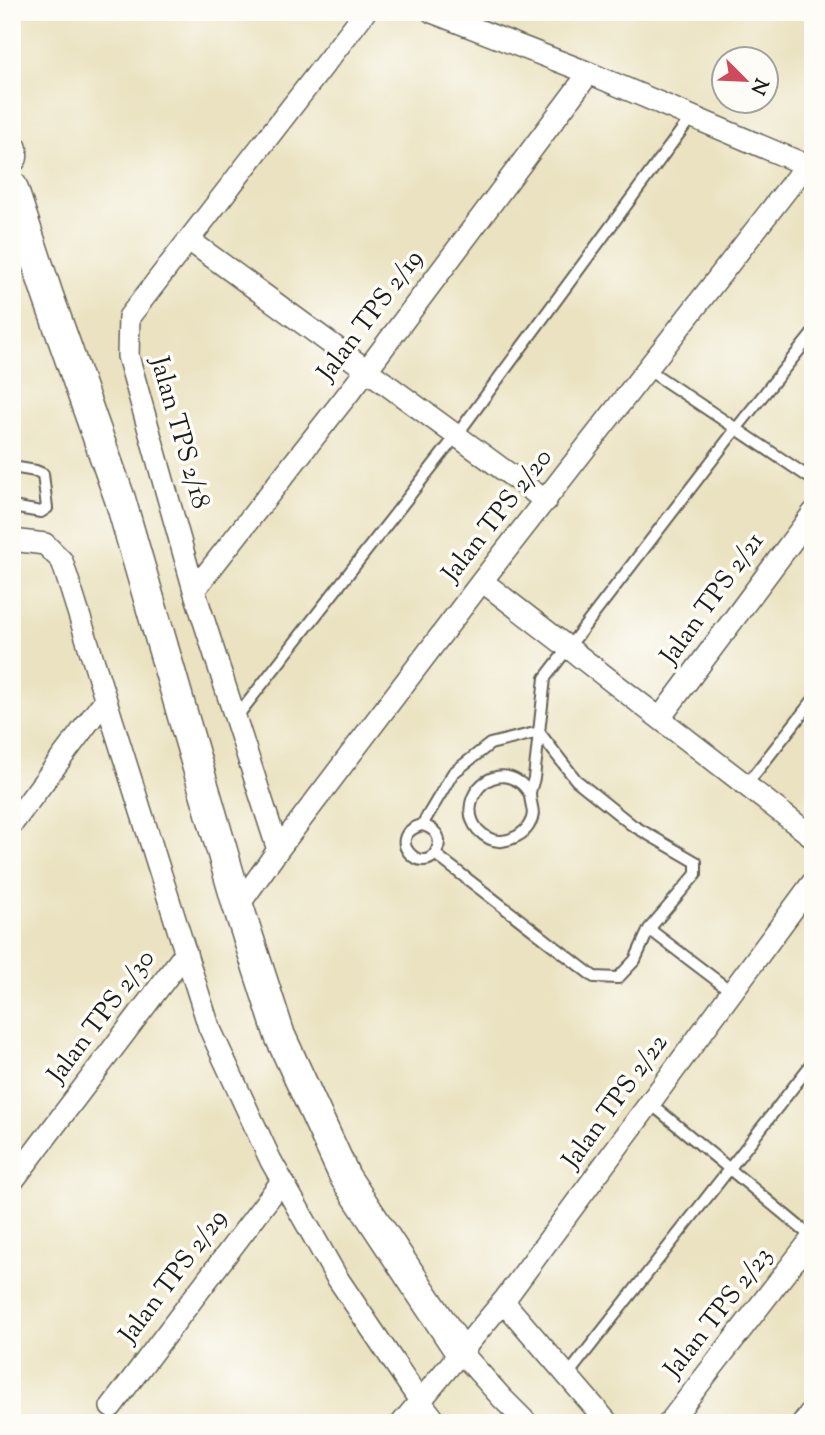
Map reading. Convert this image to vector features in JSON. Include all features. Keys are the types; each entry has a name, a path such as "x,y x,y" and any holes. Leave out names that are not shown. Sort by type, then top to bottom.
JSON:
{"street":[{"name":"Jalan TPS 2/18","path":"278,850 194,590 128,356 129,317 365,12"},
{"path":"432,12 589,73 809,166"},
{"name":"Jalan TPS 2/19","path":"194,590 366,371 589,73"},
{"path":"12,149 12,157"},
{"name":"Jalan TPS 2/20","path":"239,906 278,850 482,581 809,166"},
{"path":"12,187 52,309 120,499 239,906 280,1036 345,1177 460,1351 527,1423"},
{"path":"189,240 546,501"},
{"name":"Jalan TPS 2/21","path":"660,718 813,513"},
{"path":"12,540 45,544 62,561 209,1027 282,1181 336,1276 437,1423"},
{"path":"482,581 813,837"},
{"path":"12,824 105,700"},
{"name":"Jalan TPS 2/22","path":"402,1423 505,1299 813,882"},
{"name":"Jalan TPS 2/30","path":"12,1182 186,952"},
{"name":"Jalan TPS 2/29","path":"111,1408 282,1181"},
{"name":"Jalan TPS 2/23","path":"669,1423 813,1237"},
{"path":"505,1299 509,1308 608,1423"}],"lane":[{"path":"235,719 456,436 692,116"},
{"path":"530,794 519,781 503,776 487,780 474,791 469,807 473,824 484,836 500,841 516,838 529,826 534,810 530,794 545,678 813,333"},
{"path":"647,369 813,480"},
{"path":"12,467 43,474 47,508 41,512 12,507"},
{"path":"746,785 813,700"},
{"path":"422,825 453,773 490,744 539,732"},
{"path":"435,854 594,977 618,978 635,960 649,929 696,874 696,862 632,825 576,780 539,732"},
{"path":"422,825 432,828 438,835 439,845 435,854 427,859 417,860 409,854 405,845 406,835 412,828 422,825"},
{"path":"649,929 732,992"},
{"path":"566,1376 813,1062"},
{"path":"650,1103 813,1237"},
{"path":"796,1423 813,1401"}]}
